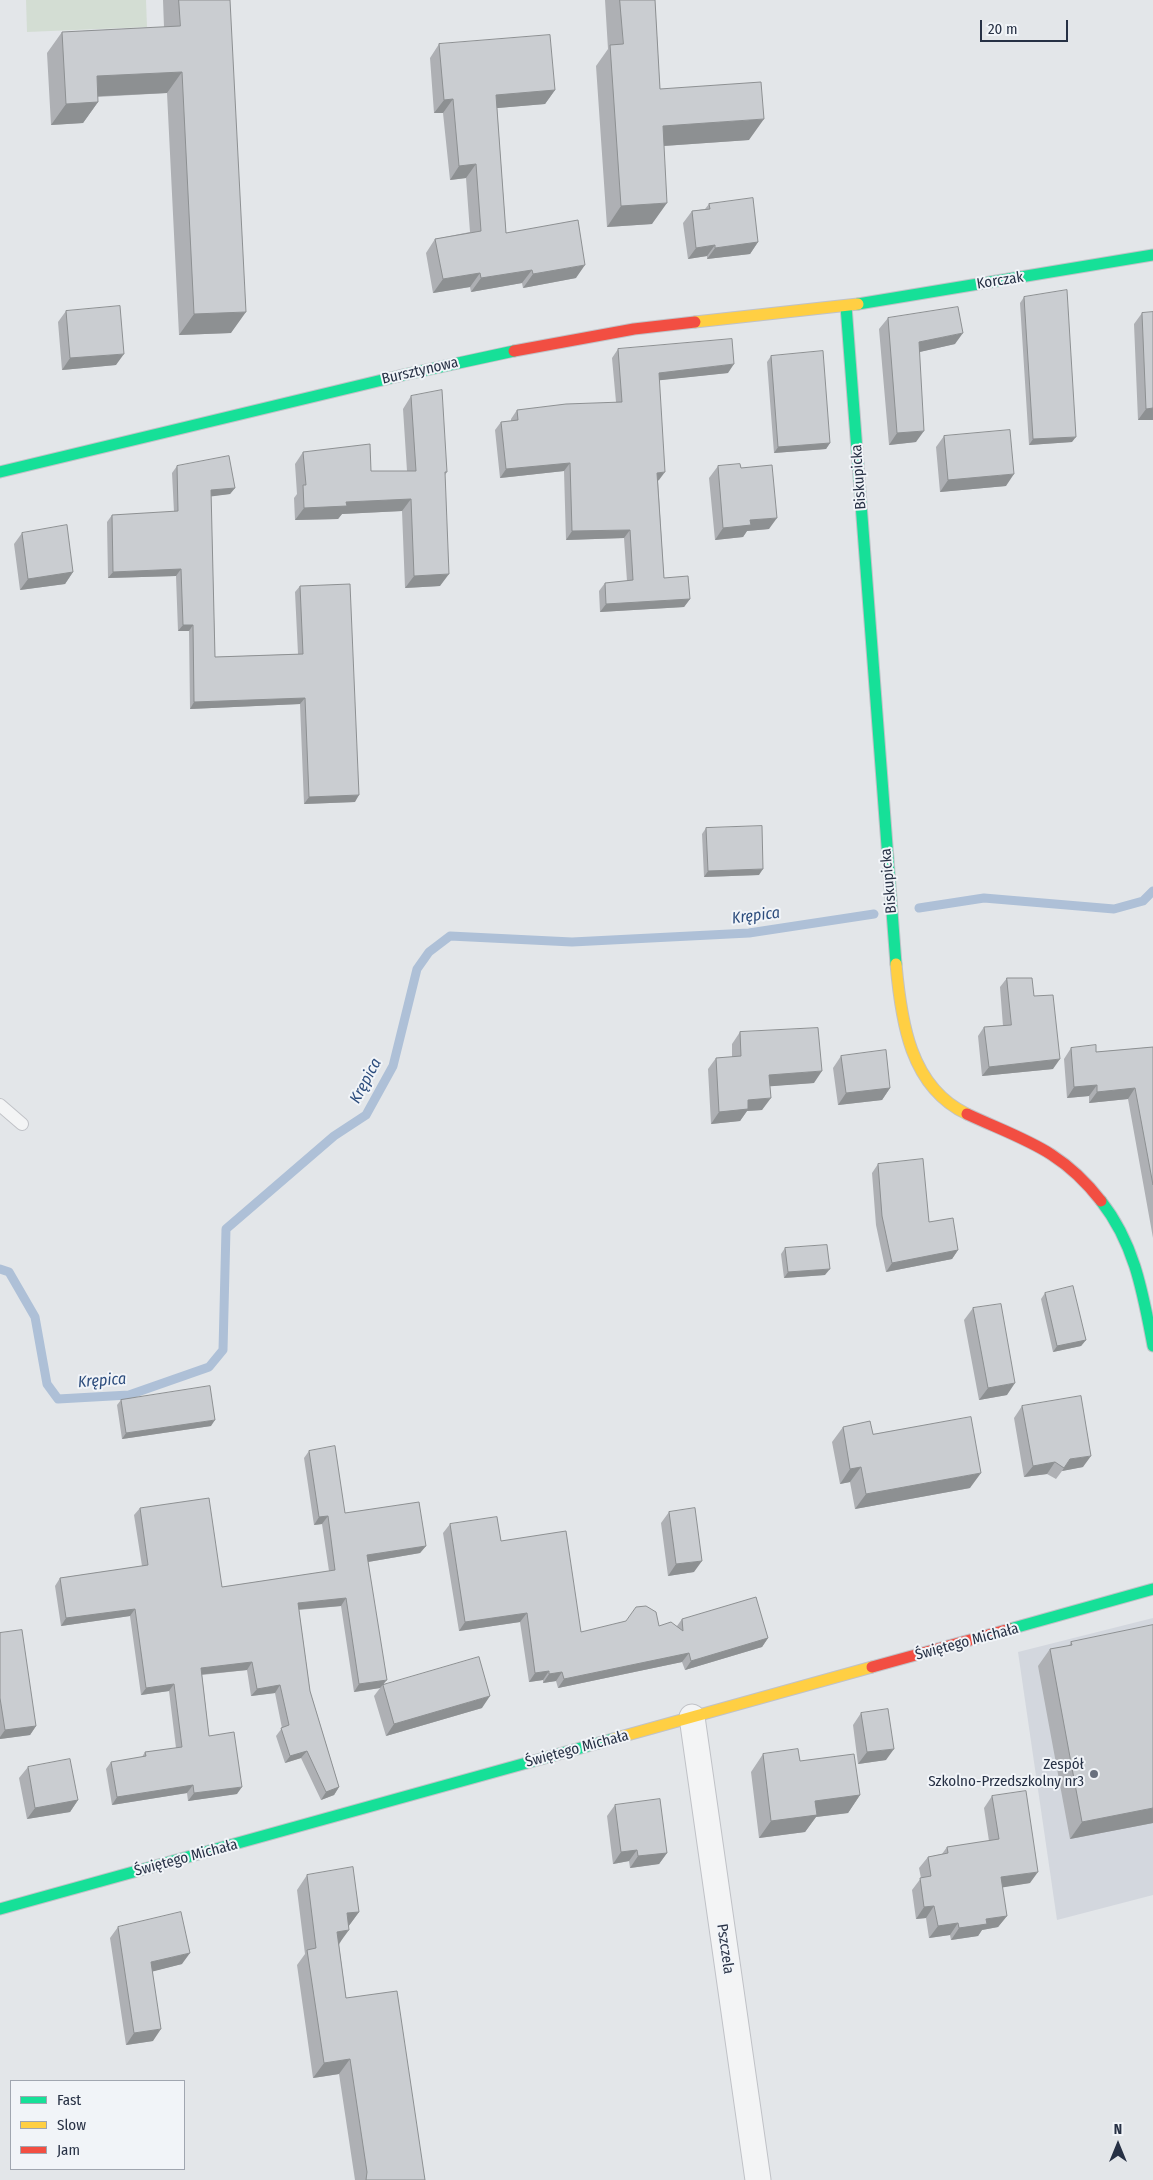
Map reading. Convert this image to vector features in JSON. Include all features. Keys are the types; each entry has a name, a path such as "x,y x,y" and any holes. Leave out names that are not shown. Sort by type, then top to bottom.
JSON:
{"street":[{"name":"Korczak","path":"846,306 1153,255"},
{"name":"Bursztynowa","path":"0,472 393,377 550,343 634,329 846,306"},
{"name":"Biskupicka","path":"846,306 891,907 900,990 913,1055 924,1078 946,1102 972,1116 1015,1133 1043,1148 1070,1169 1093,1192 1115,1220 1129,1247 1139,1280 1153,1346"},
{"name":"Świętego Michała","path":"0,1909 1153,1589"},
{"name":"Pszczela","path":"692,1717 758,2180"}],"lane":[{"path":"0,1105 22,1124"}],"shaded area":[{"path":"26,0 146,0 147,27 27,32"},
{"name":"Zespół Szkolno-Przedszkolny nr3","path":"1153,1618 1153,1895 1057,1920 1018,1652"}],"building":[{"path":"179,0 230,0 246,312 194,314 182,72 97,76 98,102 66,104 62,32 180,26"},
{"path":"620,0 655,0 660,89 761,82 764,119 663,126 667,203 621,206 610,45 623,44"},
{"path":"550,35 555,90 496,95 506,233 578,220 585,265 533,274 532,270 481,278 480,273 443,279 435,239 481,231 476,164 459,166 453,99 444,100 439,44"},
{"path":"753,198 758,242 715,248 715,245 696,248 692,211 710,209 709,204"},
{"path":"1067,290 1076,437 1033,439 1024,297"},
{"path":"120,306 124,354 70,358 66,311"},
{"path":"958,307 963,333 919,342 924,431 897,433 888,318"},
{"path":"1153,312 1153,408 1146,409 1142,313"},
{"path":"732,339 734,364 659,373 665,472 657,473 664,578 688,576 690,599 606,604 605,583 633,580 630,530 572,531 570,463 506,469 501,422 518,420 517,410 566,404 622,402 618,349"},
{"path":"823,351 830,443 778,447 771,356"},
{"path":"442,390 447,472 445,472 449,574 414,576 411,499 346,502 347,506 304,508 303,485 306,485 303,452 370,444 371,471 416,471 411,396"},
{"path":"1010,430 1014,474 948,480 944,436"},
{"path":"229,456 235,488 211,490 215,657 303,654 300,586 350,584 359,795 309,797 305,698 194,702 193,625 183,625 181,569 113,572 112,515 178,511 177,466"},
{"path":"740,464 741,468 772,465 777,518 750,520 751,525 723,528 718,466"},
{"path":"67,525 73,572 28,579 22,533"},
{"path":"762,826 763,869 708,871 706,828"},
{"path":"1007,978 1032,978 1034,996 1053,995 1060,1059 989,1067 984,1027 1011,1025"},
{"path":"818,1028 822,1071 769,1075 771,1098 748,1100 748,1109 719,1112 716,1058 741,1056 740,1032"},
{"path":"1096,1045 1096,1052 1153,1047 1153,1185 1135,1088 1097,1092 1097,1085 1074,1087 1071,1048"},
{"path":"886,1050 890,1088 846,1093 841,1056"},
{"path":"923,1159 929,1222 953,1218 958,1250 892,1263 882,1216 878,1164"},
{"path":"827,1245 830,1269 788,1272 785,1248"},
{"path":"1073,1286 1086,1340 1057,1346 1045,1293"},
{"path":"1001,1304 1015,1383 988,1388 973,1308"},
{"path":"210,1386 215,1420 126,1433 121,1400"},
{"path":"1081,1396 1091,1456 1070,1459 1064,1468 1055,1462 1033,1466 1022,1406"},
{"path":"971,1417 981,1473 866,1494 861,1467 850,1469 843,1427 870,1421 873,1434"},
{"path":"335,1446 345,1513 419,1502 426,1546 367,1555 387,1680 359,1684 346,1598 298,1603 310,1691 339,1787 326,1792 307,1751 290,1756 281,1728 289,1725 280,1685 257,1689 252,1662 201,1668 209,1736 234,1732 242,1787 194,1793 193,1785 117,1797 111,1762 146,1756 145,1752 182,1747 174,1684 146,1688 135,1609 66,1618 60,1578 148,1565 140,1508 209,1498 222,1587 335,1570 328,1516 319,1517 309,1451"},
{"path":"695,1508 702,1561 676,1564 669,1512"},
{"path":"497,1517 501,1541 566,1531 581,1632 626,1621 636,1607 646,1606 656,1612 659,1626 671,1622 683,1631 682,1619 756,1597 768,1638 691,1661 689,1653 564,1679 562,1672 549,1674 549,1671 535,1673 527,1613 465,1622 450,1524"},
{"path":"1153,1625 1153,1808 1082,1822 1050,1649 1072,1645 1071,1642"},
{"path":"22,1630 36,1726 5,1730 0,1698 0,1633"},
{"path":"479,1657 490,1696 394,1724 383,1685"},
{"path":"888,1709 894,1749 867,1752 861,1713"},
{"path":"798,1749 800,1761 854,1754 860,1795 815,1801 817,1815 771,1821 763,1754"},
{"path":"70,1759 78,1800 35,1808 28,1767"},
{"path":"1026,1791 1038,1872 1001,1877 1007,1916 986,1919 987,1924 959,1928 958,1923 938,1926 934,1906 924,1907 920,1878 931,1876 928,1857 948,1853 947,1847 999,1839 992,1796"},
{"path":"660,1799 667,1853 638,1856 637,1850 621,1852 615,1805"},
{"path":"353,1867 359,1912 347,1913 349,1930 337,1932 346,1998 397,1991 425,2180 366,2180 367,2172 350,2059 324,2063 307,1950 316,1948 307,1875"},
{"path":"181,1912 190,1953 151,1962 161,2029 134,2033 118,1927"}],"waterway":[{"name":"Krępica","path":"919,908 984,898 1114,909 1143,901 1153,891"},
{"name":"Krępica","path":"0,1269 9,1272 35,1317 47,1384 58,1399 129,1395 209,1367 223,1350 226,1229 334,1136 366,1115 393,1066 417,969 429,952 450,936 572,942 749,933 874,914"}],"traffic: fast":[{"path":"858,304 1153,255"},
{"path":"846,306 896,964"},
{"path":"0,472 403,375 514,351"},
{"path":"1101,1201 1113,1217 1130,1252 1141,1289 1153,1346"},
{"path":"1010,1629 1153,1589"},
{"path":"0,1909 613,1739"}],"traffic: slow":[{"path":"695,322 858,304"},
{"path":"896,964 901,1008 912,1050 921,1070 933,1087 948,1102 967,1114"},
{"path":"613,1739 872,1667"}],"traffic: jam":[{"path":"514,351 634,329 695,322"},
{"path":"967,1114 1023,1139 1056,1157 1086,1183 1101,1201"},
{"path":"872,1667 1010,1629"}],"place":[{"name":"Zespół Szkolno-Przedszkolny nr3","path":"1094,1774"}]}
